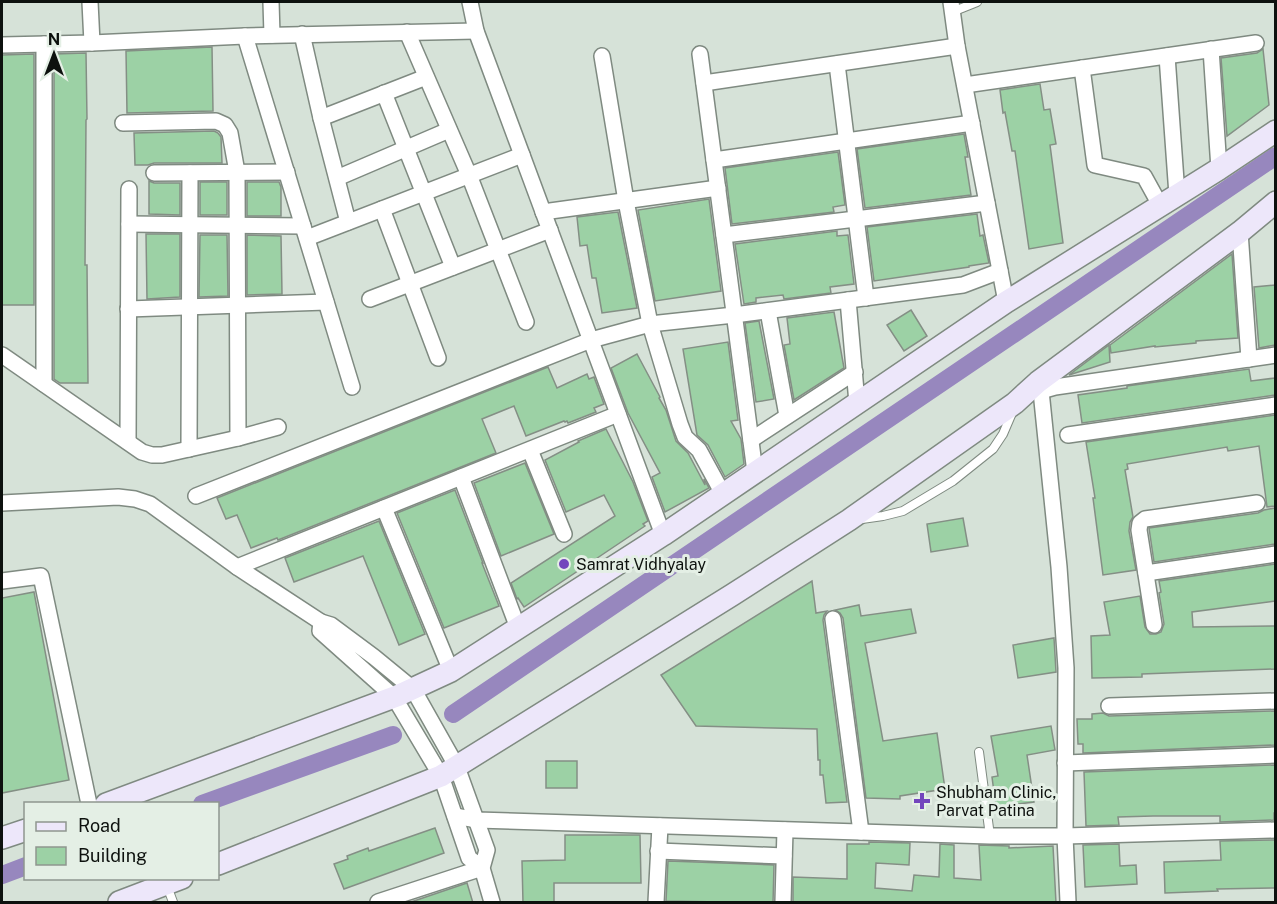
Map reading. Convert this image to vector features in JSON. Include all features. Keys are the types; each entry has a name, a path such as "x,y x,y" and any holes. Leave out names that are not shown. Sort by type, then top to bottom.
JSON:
{"main road":[{"path":"111,802 403,693 451,671 663,535 1006,302 1219,169 1275,131"},
{"path":"219,864 449,772 732,595 849,520 1039,386 1240,232 1275,202"},
{"path":"2,838 24,831"},
{"path":"119,903 174,889"}],"street":[{"path":"90,2 92,43"},
{"path":"271,2 272,35"},
{"path":"470,2 476,31 663,535"},
{"path":"951,7 1006,302"},
{"path":"2,45 302,34 476,31"},
{"path":"407,33 469,175 526,322"},
{"path":"302,34 348,222"},
{"path":"245,36 352,387"},
{"path":"965,85 1256,43"},
{"path":"44,44 44,384"},
{"path":"704,83 957,46"},
{"path":"1211,50 1219,169"},
{"path":"699,54 755,472"},
{"path":"602,56 626,201 650,324 686,437 699,450 723,494"},
{"path":"1167,56 1168,200"},
{"path":"837,64 866,298"},
{"path":"1082,68 1095,165 1144,176 1168,200"},
{"path":"321,118 426,77"},
{"path":"384,93 453,267"},
{"path":"123,123 216,122 225,125 230,133 237,172 238,438"},
{"path":"714,160 972,123"},
{"path":"337,178 449,130"},
{"path":"129,224 238,225 305,232 348,222 522,155"},
{"path":"154,173 286,172"},
{"path":"189,449 190,173"},
{"path":"543,212 718,188"},
{"path":"128,442 129,189"},
{"path":"724,235 987,203"},
{"path":"382,209 438,358"},
{"path":"370,299 550,230"},
{"path":"1240,232 1249,359"},
{"path":"196,496 591,340 650,324 963,285 1000,271"},
{"path":"848,300 858,403"},
{"path":"128,309 326,302"},
{"path":"768,311 787,416"},
{"path":"2,355 142,452 152,455 162,455 278,427"},
{"path":"1068,903 1065,836 1066,668 1059,567 1039,386 1055,387 1275,355"},
{"path":"751,440 855,372"},
{"path":"1068,435 1275,405"},
{"path":"237,567 618,414"},
{"path":"530,450 564,534"},
{"path":"461,477 518,628"},
{"path":"2,503 118,497 150,504 237,567 321,622 320,631 403,693 477,820 487,850 482,868 492,903"},
{"path":"1154,625 1138,530 1140,523 1145,519 1257,502"},
{"path":"384,508 451,671"},
{"path":"1146,573 1275,554"},
{"path":"2,581 41,576 89,802"},
{"path":"833,619 861,832"},
{"path":"1108,706 1275,701"},
{"path":"1065,763 1275,755"},
{"path":"449,772 456,816 469,858 482,868"},
{"path":"456,816 477,820 990,836 1275,830"},
{"path":"656,903 660,826"},
{"path":"783,903 785,830"},
{"path":"658,851 784,856"},
{"path":"388,901 482,868"}],"lane":[{"path":"951,7 976,2"},
{"path":"849,520 903,511 953,481 993,449 1003,434 1015,403"},
{"path":"979,752 990,836"}],"building":[{"path":"212,47 213,111 127,113 126,51"},
{"path":"1263,49 1269,105 1227,136 1221,58 1257,53"},
{"path":"86,53 85,265 87,265 88,383 60,383 54,379 54,54"},
{"path":"34,54 34,305 2,305 2,55"},
{"path":"1040,84 1044,110 1050,109 1056,144 1050,145 1063,243 1029,249 1015,151 1012,151 1000,90"},
{"path":"214,131 221,137 222,163 135,165 134,133"},
{"path":"964,134 971,195 865,208 857,149"},
{"path":"838,152 845,205 833,207 834,212 732,224 725,168"},
{"path":"149,181 180,183 180,215 149,214"},
{"path":"200,182 227,182 227,215 200,215"},
{"path":"247,182 279,182 281,216 247,216"},
{"path":"709,199 721,291 655,301 638,210"},
{"path":"618,212 637,308 602,313 596,278 592,278 587,245 580,246 577,217"},
{"path":"977,214 980,236 983,235 989,263 874,281 867,227"},
{"path":"837,231 837,236 848,235 854,284 830,287 831,293 784,299 783,295 756,298 756,302 744,304 735,244"},
{"path":"146,234 180,234 180,297 147,299"},
{"path":"200,235 227,235 228,296 199,297"},
{"path":"247,235 281,236 282,294 247,295"},
{"path":"1232,254 1238,338 1196,341 1196,343 1155,346 1111,353 1110,345"},
{"path":"1275,285 1275,345 1259,348 1254,287"},
{"path":"911,310 927,336 904,351 887,325"},
{"path":"834,312 844,368 794,400 784,345 790,344 787,318"},
{"path":"759,321 774,399 756,402 745,323"},
{"path":"728,342 738,420 731,421 741,439 744,464 725,477 708,445 697,435 683,349"},
{"path":"1109,345 1110,362 1069,375"},
{"path":"637,354 666,410 676,441 688,453 705,485 704,479 709,488 665,512 652,477 660,473 628,413 611,368"},
{"path":"548,367 557,388 587,374 589,379 594,377 604,404 594,408 596,412 568,423 564,421 526,436 514,406 482,419 496,453 278,540 277,538 251,548 237,515 226,519 217,498"},
{"path":"1249,369 1251,381 1275,378 1275,395 1082,423 1078,395"},
{"path":"1275,415 1275,506 1267,507 1259,446 1228,451 1227,447 1127,464 1128,469 1125,470 1133,517 1129,531 1136,570 1103,575 1093,498 1095,498 1086,442"},
{"path":"606,429 633,482 648,521 643,524 645,526 524,607 517,599 511,583 615,516 604,495 566,512 545,460 578,441"},
{"path":"525,463 554,534 501,556 474,483"},
{"path":"455,490 499,606 444,628 397,513"},
{"path":"1275,508 1275,544 1154,562 1149,528 1258,513"},
{"path":"963,518 968,546 931,552 927,524"},
{"path":"379,521 425,634 399,645 363,556 294,582 285,558"},
{"path":"1275,564 1275,601 1192,612 1193,627 1275,626 1275,669 1092,678 1091,636 1110,635 1104,602 1140,596 1145,627 1150,634 1156,634 1161,632 1164,624 1159,581"},
{"path":"812,581 816,613 827,611 823,620 847,802 826,803 823,775 820,775 820,760 818,760 817,729 696,726 661,675"},
{"path":"34,592 69,780 2,793 2,598"},
{"path":"859,605 861,616 911,609 916,633 865,643 883,741 937,733 945,789 900,796 900,799 866,798 843,618 835,610"},
{"path":"1054,638 1056,672 1018,678 1013,645"},
{"path":"1275,711 1275,745 1083,753 1083,744 1078,744 1077,719 1092,719 1092,714 1103,713 1109,716"},
{"path":"1051,726 1055,750 1027,755 1034,802 996,807 992,777 998,776 991,736"},
{"path":"546,761 577,761 577,788 546,788"},
{"path":"1275,765 1274,820 1220,822 1220,816 1118,817 1119,825 1086,826 1084,772"},
{"path":"435,828 444,853 344,889 334,864 368,848 369,851"},
{"path":"565,835 640,835 641,883 554,883 554,903 523,903 522,861 565,860"},
{"path":"1275,840 1275,888 1165,893 1164,862 1221,860 1220,841"},
{"path":"869,842 910,843 909,865 876,863 875,888 912,891 914,875 939,877 940,844 954,845 954,878 981,880 979,845 1009,846 1009,848 1053,846 1056,903 793,903 793,877 847,879 847,844 869,844"},
{"path":"1119,844 1120,866 1136,865 1137,884 1085,887 1083,845"},
{"path":"668,861 774,865 773,903 666,901"},
{"path":"467,883 473,903 408,903"}],"waterway":[{"path":"453,714 1276,156"},
{"path":"208,802 393,735"},
{"path":"2,875 24,867"}],"place":[{"name":"Samrat Vidhyalay","path":"564,564"},
{"name":"Shubham Clinic, Parvat Patina","path":"922,801"}]}
